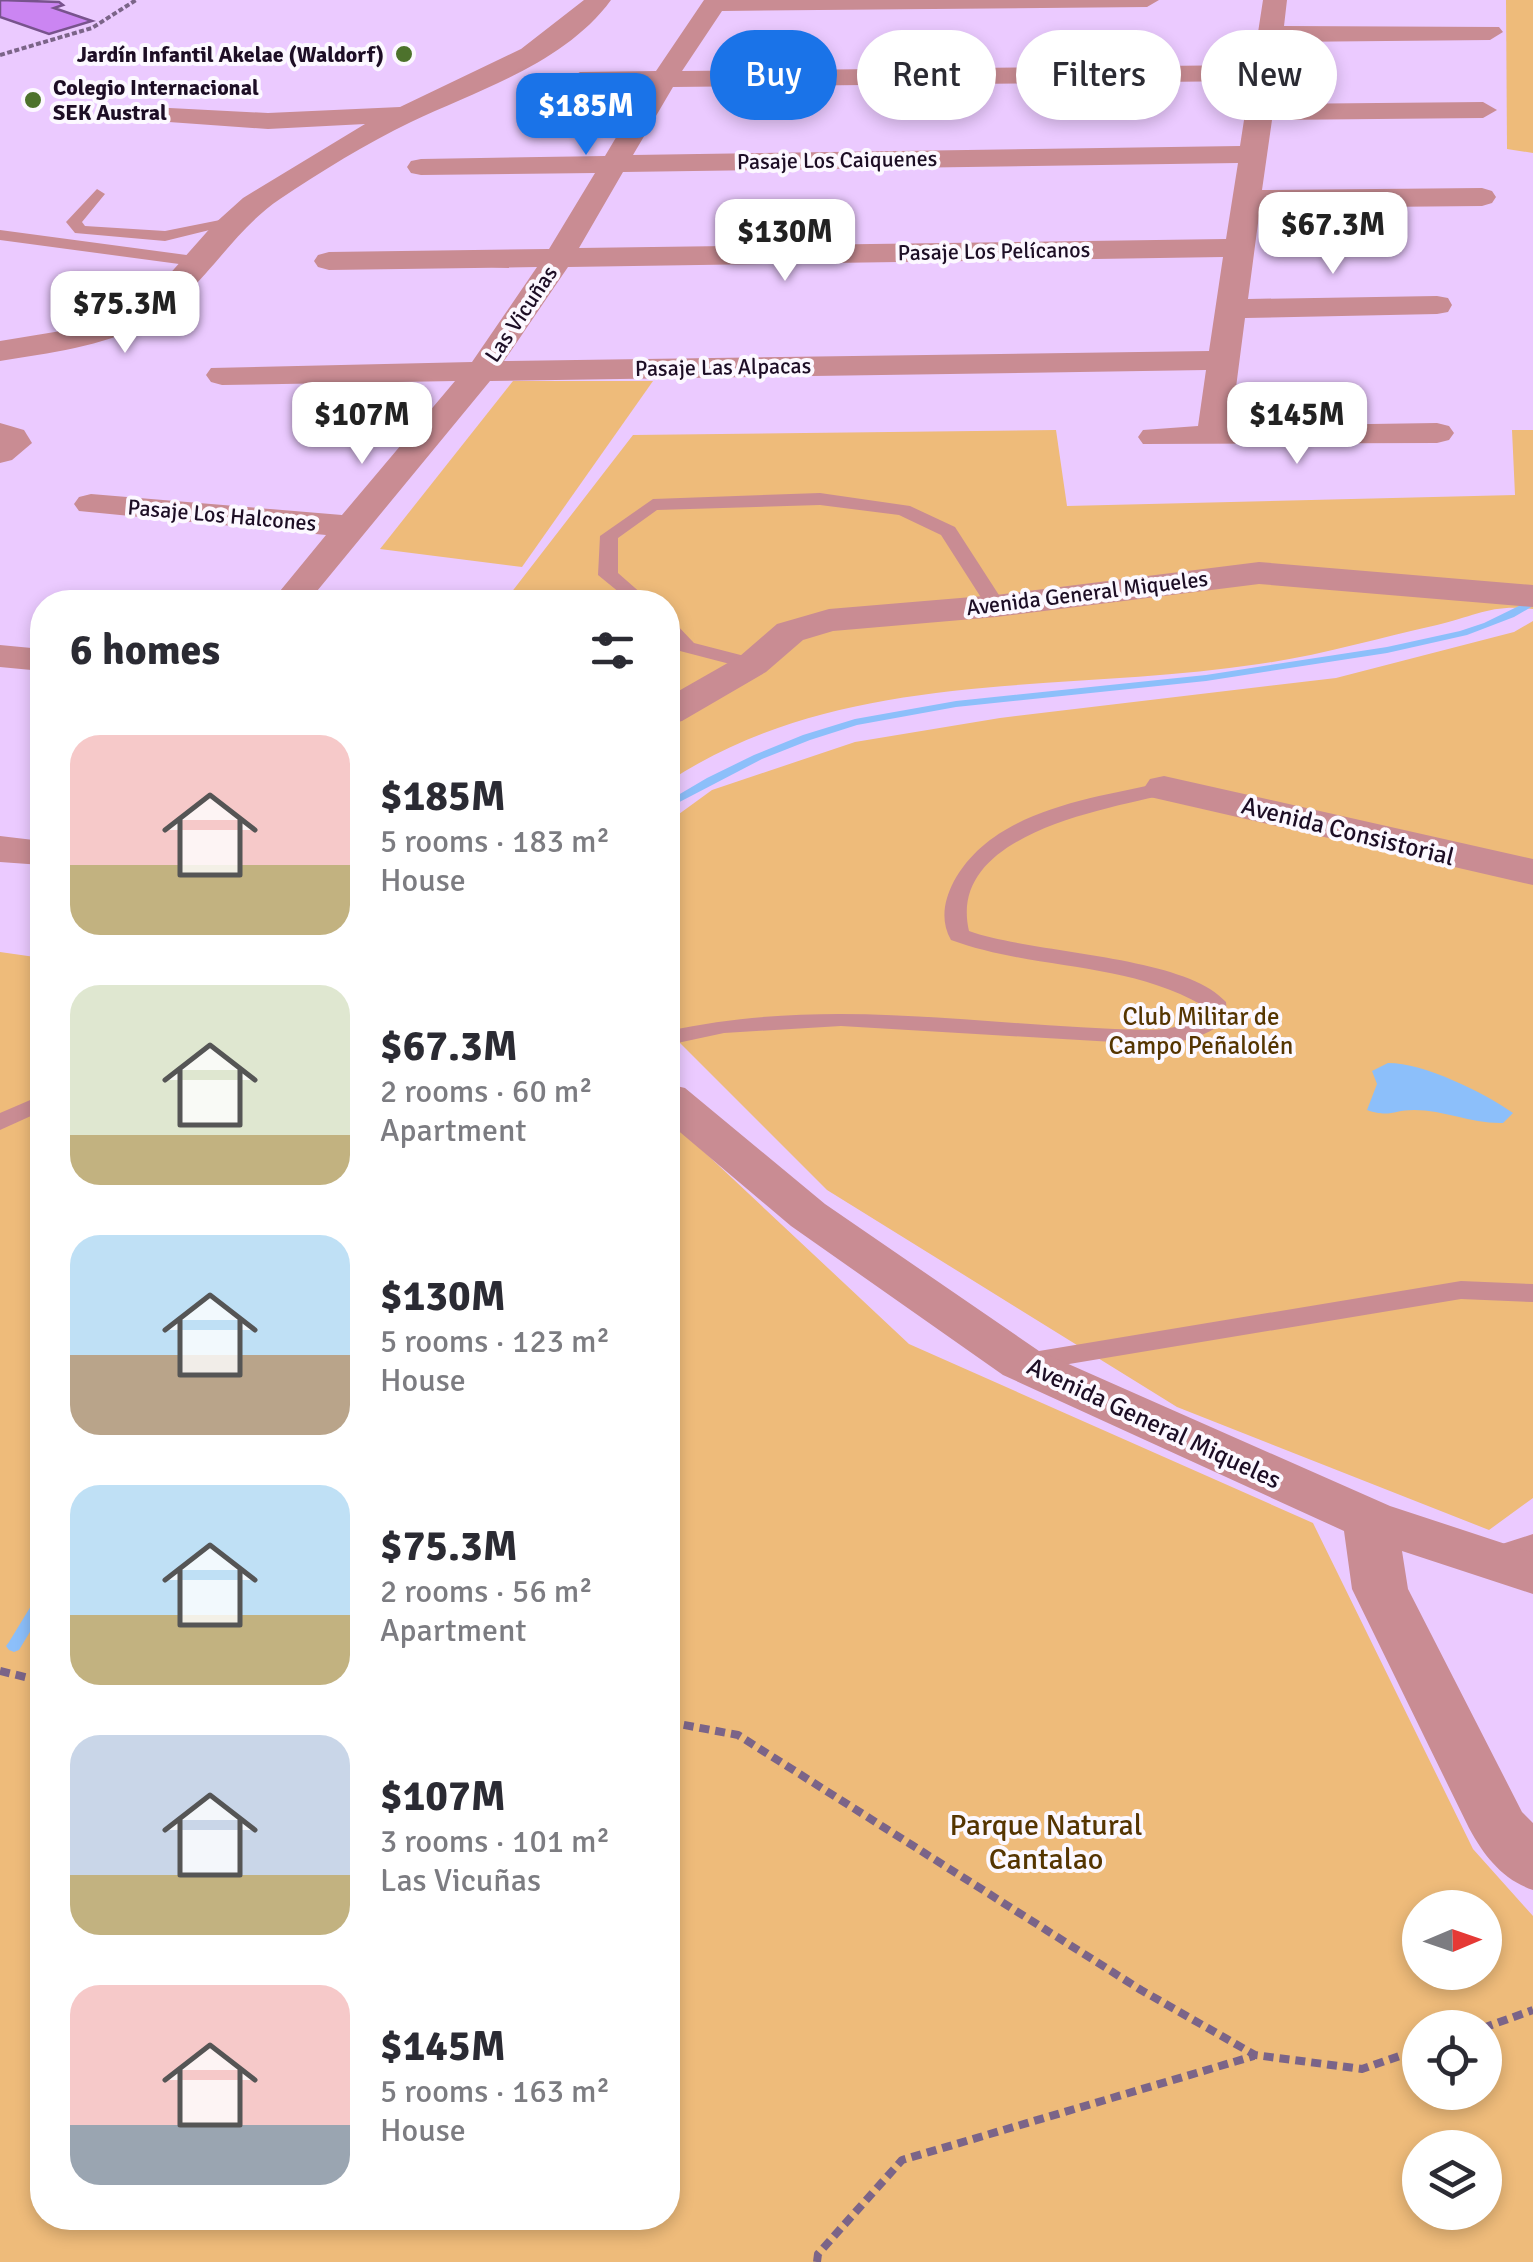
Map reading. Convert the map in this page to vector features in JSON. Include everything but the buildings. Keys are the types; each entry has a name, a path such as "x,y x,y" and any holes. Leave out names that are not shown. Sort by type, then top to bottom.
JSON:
{"street":[{"path":"0,350 99,332 136,318 165,298 212,242 257,202 405,115 486,82 530,58 562,36 599,0"},
{"path":"716,2 1146,0"},
{"path":"1270,30 1274,0"},
{"name":"Las Vicuñas","path":"299,590 482,370 560,256 664,79 716,2"},
{"path":"1337,33 1490,32"},
{"path":"580,80 1201,74"},
{"path":"1337,111 1483,110"},
{"path":"142,112 268,120 405,115"},
{"path":"1213,436 1258,120"},
{"name":"Pasaje Los Caiquenes","path":"421,167 1253,154"},
{"path":"1246,199 1482,197"},
{"name":"Pasaje Los Pelícanos","path":"329,261 1240,248"},
{"path":"1231,309 1437,305"},
{"name":"Pasaje Las Alpacas","path":"222,375 1224,360"},
{"path":"1155,437 1437,432"},
{"path":"0,434 12,437 15,443 0,453"},
{"name":"Pasaje Los Halcones","path":"91,504 354,527"},
{"name":"Avenida General Miqueles","path":"680,706 753,664 790,632 829,620 996,606 1259,573 1533,596"},
{"path":"0,656 30,659"},
{"name":"Avenida Consistorial","path":"1164,788 1416,850 1533,872"},
{"path":"0,849 30,852"},
{"name":"Avenida General Miqueles","path":"680,1108 808,1215 1021,1363 1370,1520 1518,1559"},
{"path":"1370,1520 1380,1589 1500,1828 1533,1864"}],"lane":[{"path":"97,194 74,222 80,230 212,242"},
{"path":"0,235 212,242"},
{"path":"0,247 21,238"},
{"path":"627,590 608,574 608,536 654,505 820,499 903,510 948,531 996,606"},
{"path":"680,639 688,647 753,664"},
{"path":"680,1035 749,1020 812,1018 1136,1037 1170,1038 1196,1030 1215,1018 1214,1002 1190,985 1098,962 989,949 959,935 953,919 970,866 1003,837 1076,811 1164,788"},
{"path":"0,1123 30,1108"},
{"path":"1021,1363 1461,1290 1533,1293"}],"path":[{"path":"0,55 105,23 126,12 136,0"},
{"path":"0,1671 30,1678"},
{"path":"680,1724 738,1735 1141,1990 1255,2055 1362,2070 1402,2056"},
{"path":"1502,2021 1533,2010"},
{"path":"817,2262 818,2254 902,2160 1255,2055"}],"green space":[{"path":"1506,0 1533,0 1533,153 1507,149"},
{"path":"513,381 653,381 522,567 380,549"},
{"path":"1056,430 1067,506 1515,495 1512,430 1533,430 1533,609 1494,609 1326,652 1259,664 955,691 880,702 806,719 735,745 680,775 680,590 513,590 633,435"},
{"name":"Club Militar de Campo Peñalolén","path":"1533,621 1533,1498 1489,1530 1177,1407 827,1190 680,1043 680,813 712,790 855,742 1000,718 1336,678 1514,632"},
{"name":"Parque Natural Cantalao","path":"0,952 30,956 30,2230 680,2230 680,1129 909,1344 1313,1523 1473,1849 1533,1916 1533,2262 0,2262"}],"water":[{"path":"1388,1063 1453,1080 1513,1113 1503,1123 1425,1111 1386,1114 1367,1110 1377,1084 1372,1071"}],"waterway":[{"path":"680,798 758,757 855,722 956,704 1206,678 1387,650 1488,625 1533,602"},
{"path":"14,1646 30,1620"}],"place":[{"name":"Jardín Infantil Akelae (Waldorf)","path":"404,54"},
{"name":"Colegio Internacional SEK Austral","path":"33,100"}]}
